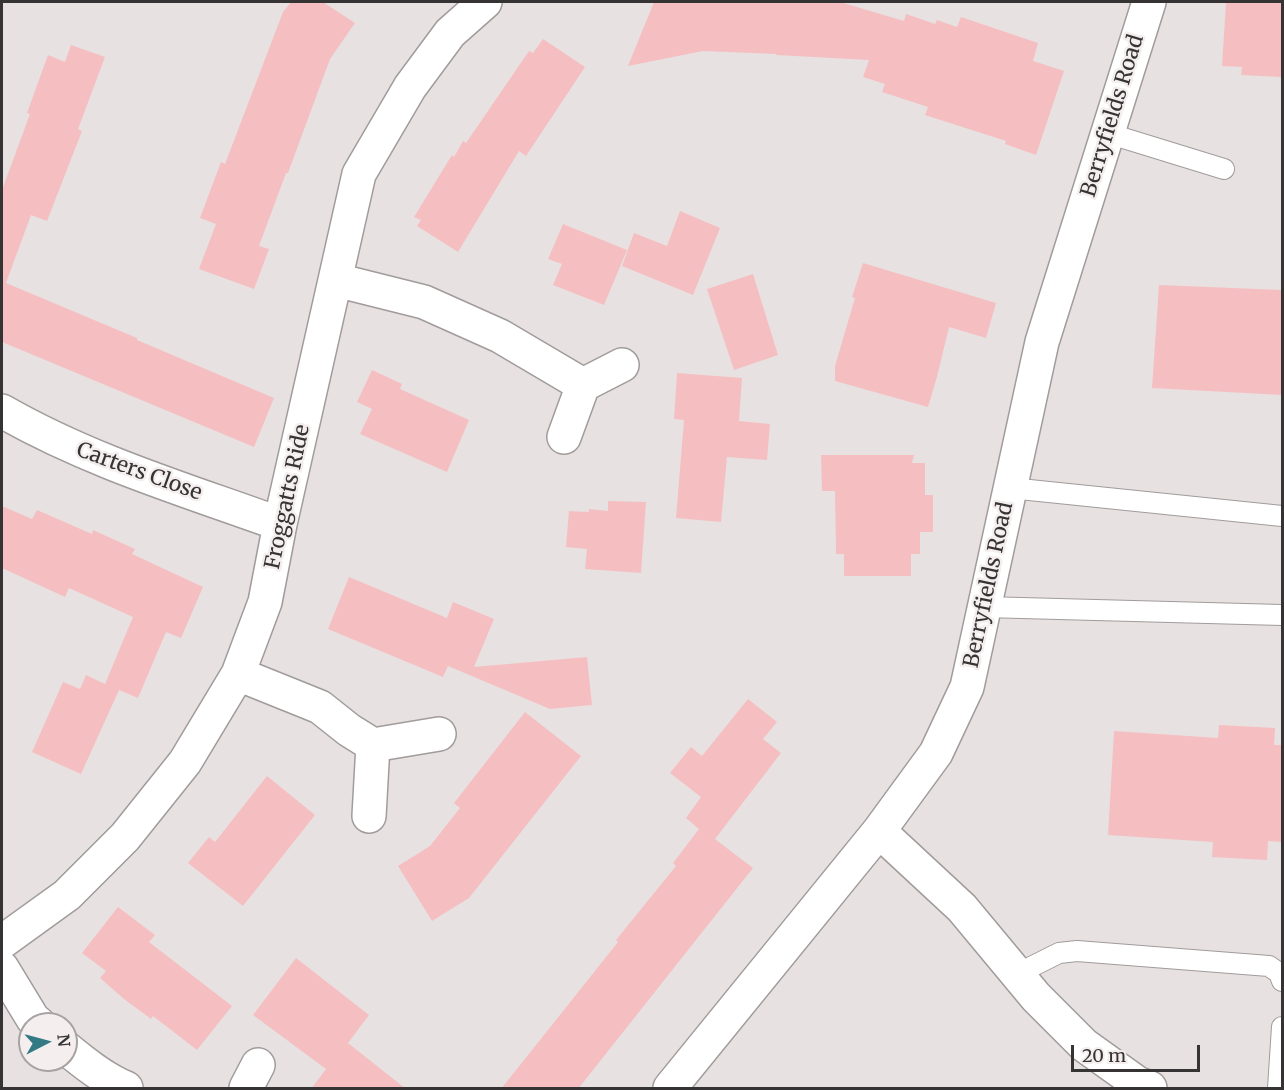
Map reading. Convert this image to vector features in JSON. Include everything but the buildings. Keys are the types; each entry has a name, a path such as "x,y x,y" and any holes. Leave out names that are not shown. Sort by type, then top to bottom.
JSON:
{"street":[{"name":"Froggatts Ride","path":"2,942 67,895 125,837 185,762 238,674 266,602 280,524 359,174 410,87 450,33 485,2"},
{"name":"Berryfields Road","path":"670,1089 879,831 936,753 967,687 1042,342 1149,2"},
{"path":"336,280 424,302 500,336 583,385"},
{"path":"564,437 583,385 622,365"},
{"name":"Carters Close","path":"2,411 82,452 280,524"},
{"path":"238,674 320,707 373,745 439,734"},
{"path":"369,816 373,745"},
{"path":"879,831 962,908 1036,997 1084,1045 1137,1083 1150,1089"},
{"path":"2,968 29,1012"},
{"path":"78,1058 126,1089"}],"lane":[{"path":"1107,133 1224,169"},
{"path":"1011,488 1282,516"},
{"path":"984,607 1282,615"},
{"path":"1017,974 1059,953 1077,951 1269,966 1279,973 1282,981"},
{"path":"1278,1089 1282,1027"}]}
